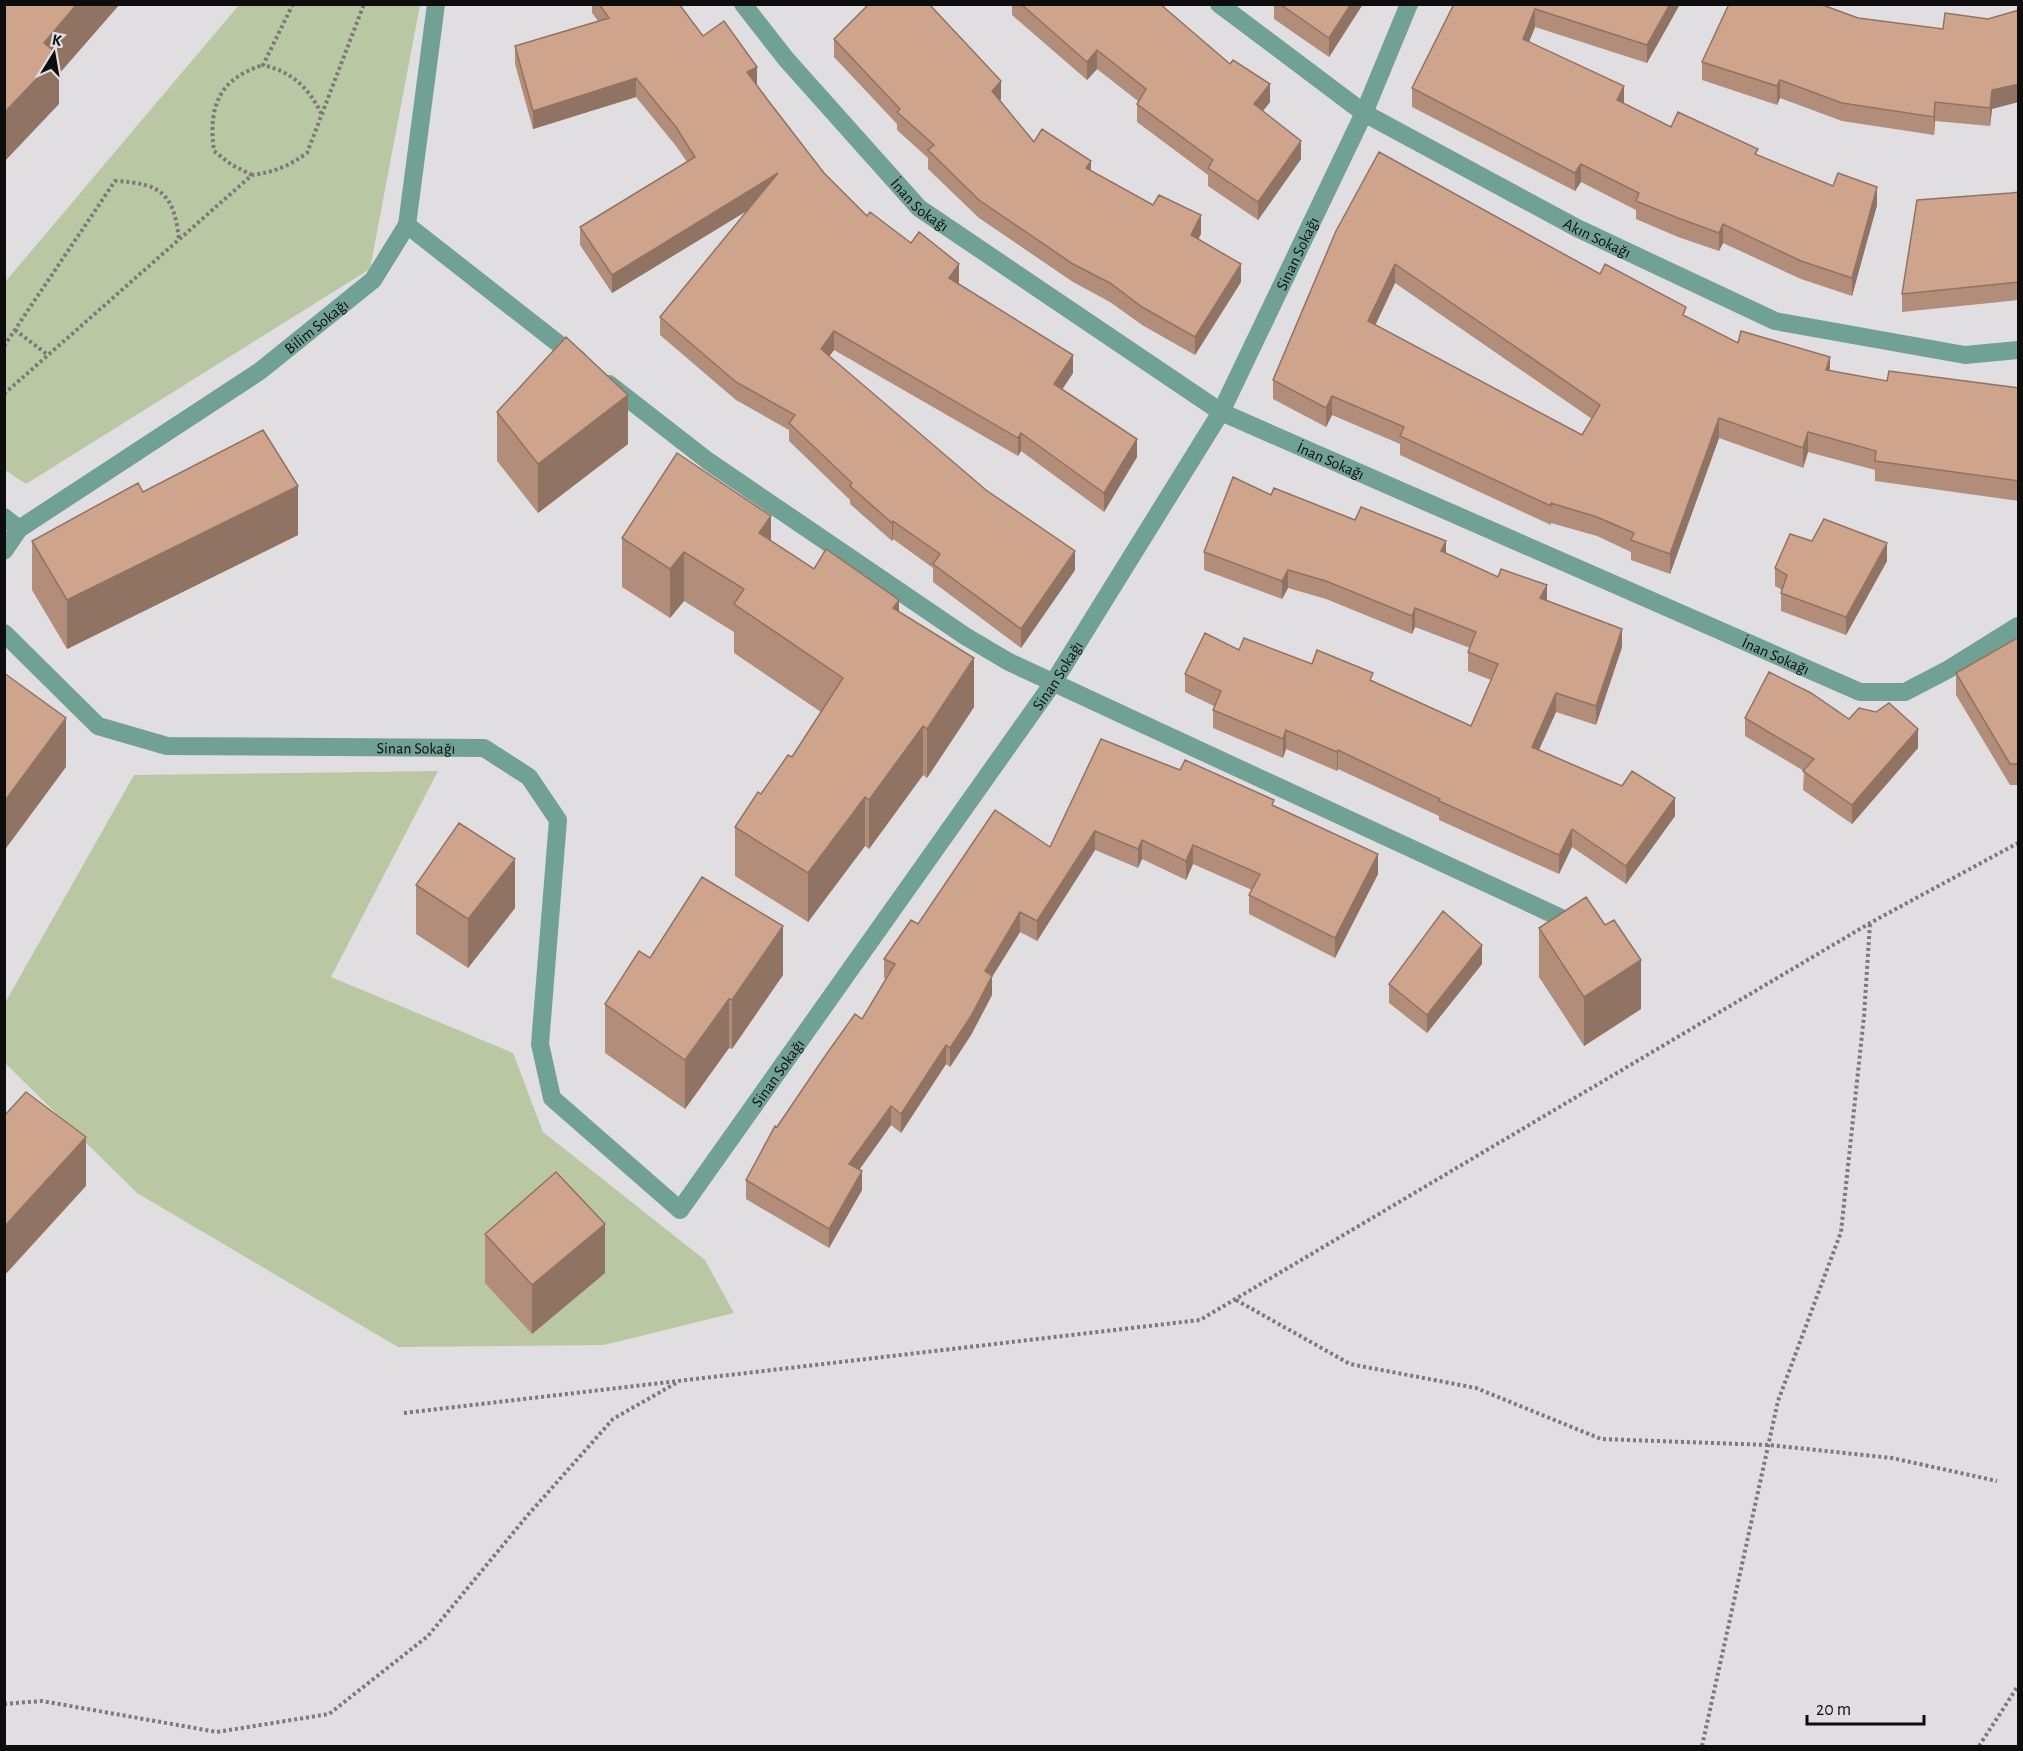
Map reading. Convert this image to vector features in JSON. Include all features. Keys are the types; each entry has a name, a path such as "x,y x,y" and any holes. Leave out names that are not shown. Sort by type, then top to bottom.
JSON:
{"street":[{"name":"Bilim Sokağı","path":"19,529 260,371 373,280 407,225 436,4"},
{"name":"İnan Sokağı","path":"743,4 786,59 919,208 1221,412 1860,692 1905,692 1949,669 2019,626"},
{"name":"Akın Sokağı","path":"1220,4 1364,113 1577,228 1775,321 1965,355 2019,350"},
{"name":"Sinan Sokağı","path":"4,633 98,726 167,746 484,748 529,777 558,820 540,1044 552,1098 680,1210 1053,683 1221,412 1364,113 1408,4"},
{"path":"407,225 708,461 965,636 1009,662 1053,683 1572,923"},
{"path":"4,517 19,529 4,550"}],"path":[{"path":"263,65 293,4"},
{"path":"4,394 252,175 274,172 307,153 364,4"},
{"path":"252,175 232,165 214,151 211,125 217,101 229,81 247,70 263,65 282,70 312,95 321,113"},
{"path":"4,346 115,181 149,186 166,196 176,213 178,239"},
{"path":"15,330 48,355"},
{"path":"404,1413 1200,1320 1870,923 2019,843"},
{"path":"1702,1746 1778,1401 1841,1233 1864,1016 1870,923"},
{"path":"1236,1299 1350,1364 1476,1388 1601,1439 1769,1445 1892,1458 1997,1481"},
{"path":"4,1704 42,1701 217,1732 329,1714 428,1636 527,1516 613,1419 680,1381"},
{"path":"1979,1746 2019,1686"}],"green space":[{"path":"239,5 420,5 370,269 26,484 5,470 5,282"},
{"path":"438,771 331,977 513,1053 543,1132 705,1260 734,1313 604,1345 398,1347 137,1193 5,1063 5,1003 134,775"}],"building":[{"path":"4,4 77,4 44,43 59,55 4,113"},
{"path":"599,4 679,4 703,36 724,21 757,67 747,72 824,173 867,216 870,212 911,243 919,232 959,264 949,278 1073,355 1054,384 1137,439 1104,493 1021,433 1018,438 834,331 821,349 986,490 1075,551 1021,629 933,564 940,554 893,521 892,523 850,486 852,483 789,423 795,415 736,382 660,317 778,173 612,275 580,227 695,157 676,127 636,78 533,111 515,46 609,18"},
{"path":"869,4 929,4 1001,81 992,91 1034,142 1042,129 1091,161 1086,168 1153,205 1159,195 1201,215 1191,235 1241,264 1195,337 1142,307 1110,283 1073,264 979,200 928,150 934,145 897,112 900,109 834,39"},
{"path":"1021,4 1160,4 1230,64 1233,60 1270,84 1254,104 1301,141 1258,202 1208,168 1213,160 1137,104 1146,89 1097,50 1087,62"},
{"path":"1280,4 1351,4 1329,38"},
{"path":"1454,4 1670,4 1647,45 1535,9 1523,39 1624,86 1617,100 1671,127 1678,112 1758,149 1755,154 1833,186 1838,173 1877,187 1852,278 1801,261 1723,224 1719,233 1636,201 1639,193 1581,164 1575,173 1412,88"},
{"path":"1729,4 1820,4 1858,18 1943,29 1945,13 1988,19 2019,10 2019,84 1992,90 1990,108 1935,102 1934,117 1842,103 1780,80 1777,86 1702,62"},
{"path":"1379,152 1600,274 1605,264 1686,307 1683,315 1738,343 1741,331 1830,357 1826,370 1887,381 1889,371 2019,388 2019,481 1875,461 1876,451 1808,432 1803,448 1719,418 1670,554 1631,540 1634,533 1597,517 1551,503 1551,506 1400,436 1404,427 1332,396 1326,408 1273,380 1336,231","holes":["1395,264 1600,405 1582,435 1368,321"]},
{"path":"2019,192 2019,282 1902,294 1917,200"},
{"path":"566,337 628,395 538,464 497,412"},
{"path":"263,430 298,486 67,600 32,541 138,483 143,492"},
{"path":"677,453 771,516 759,533 814,569 826,549 899,600 893,608 974,658 927,729 923,726 869,800 865,797 808,873 735,827 758,792 761,794 788,755 792,757 843,678 734,604 744,589 684,552 670,569 622,538"},
{"path":"1233,477 1271,495 1274,488 1355,520 1361,507 1446,541 1441,551 1498,577 1501,569 1547,585 1540,598 1622,629 1596,706 1556,693 1532,747 1622,786 1632,771 1675,798 1626,866 1572,829 1559,855 1439,801 1440,799 1338,750 1337,752 1286,730 1283,739 1213,710 1221,691 1185,674 1205,633 1239,650 1244,638 1312,664 1317,650 1373,673 1370,680 1471,726 1498,664 1468,652 1476,632 1415,608 1412,616 1326,581 1288,570 1282,581 1204,552"},
{"path":"1824,519 1887,543 1846,617 1781,593 1787,575 1775,568 1790,534 1812,541"},
{"path":"2019,637 2019,764 2010,764 1956,673"},
{"path":"1769,672 1811,693 1849,719 1859,708 1876,712 1889,703 1918,729 1852,805 1803,771 1814,759 1745,718"},
{"path":"4,673 66,718 4,802"},
{"path":"1101,739 1180,770 1185,760 1274,800 1272,805 1378,854 1335,938 1249,895 1260,874 1193,845 1186,861 1142,840 1138,849 1095,831 1037,921 1020,912 985,971 992,976 971,1016 950,1048 946,1045 901,1114 891,1106 849,1164 862,1171 829,1229 746,1180 775,1126 777,1127 855,1014 862,1019 895,964 884,959 911,920 918,924 995,810 1050,847"},
{"path":"459,823 515,859 468,919 416,885"},
{"path":"702,877 783,926 732,1000 729,999 685,1060 605,1004 639,951 650,958"},
{"path":"1586,897 1605,925 1614,920 1641,960 1584,997 1539,928"},
{"path":"1443,911 1482,945 1427,1015 1389,984"},
{"path":"26,1092 86,1137 4,1227 4,1116"},
{"path":"556,1172 605,1224 532,1285 485,1234"}]}
